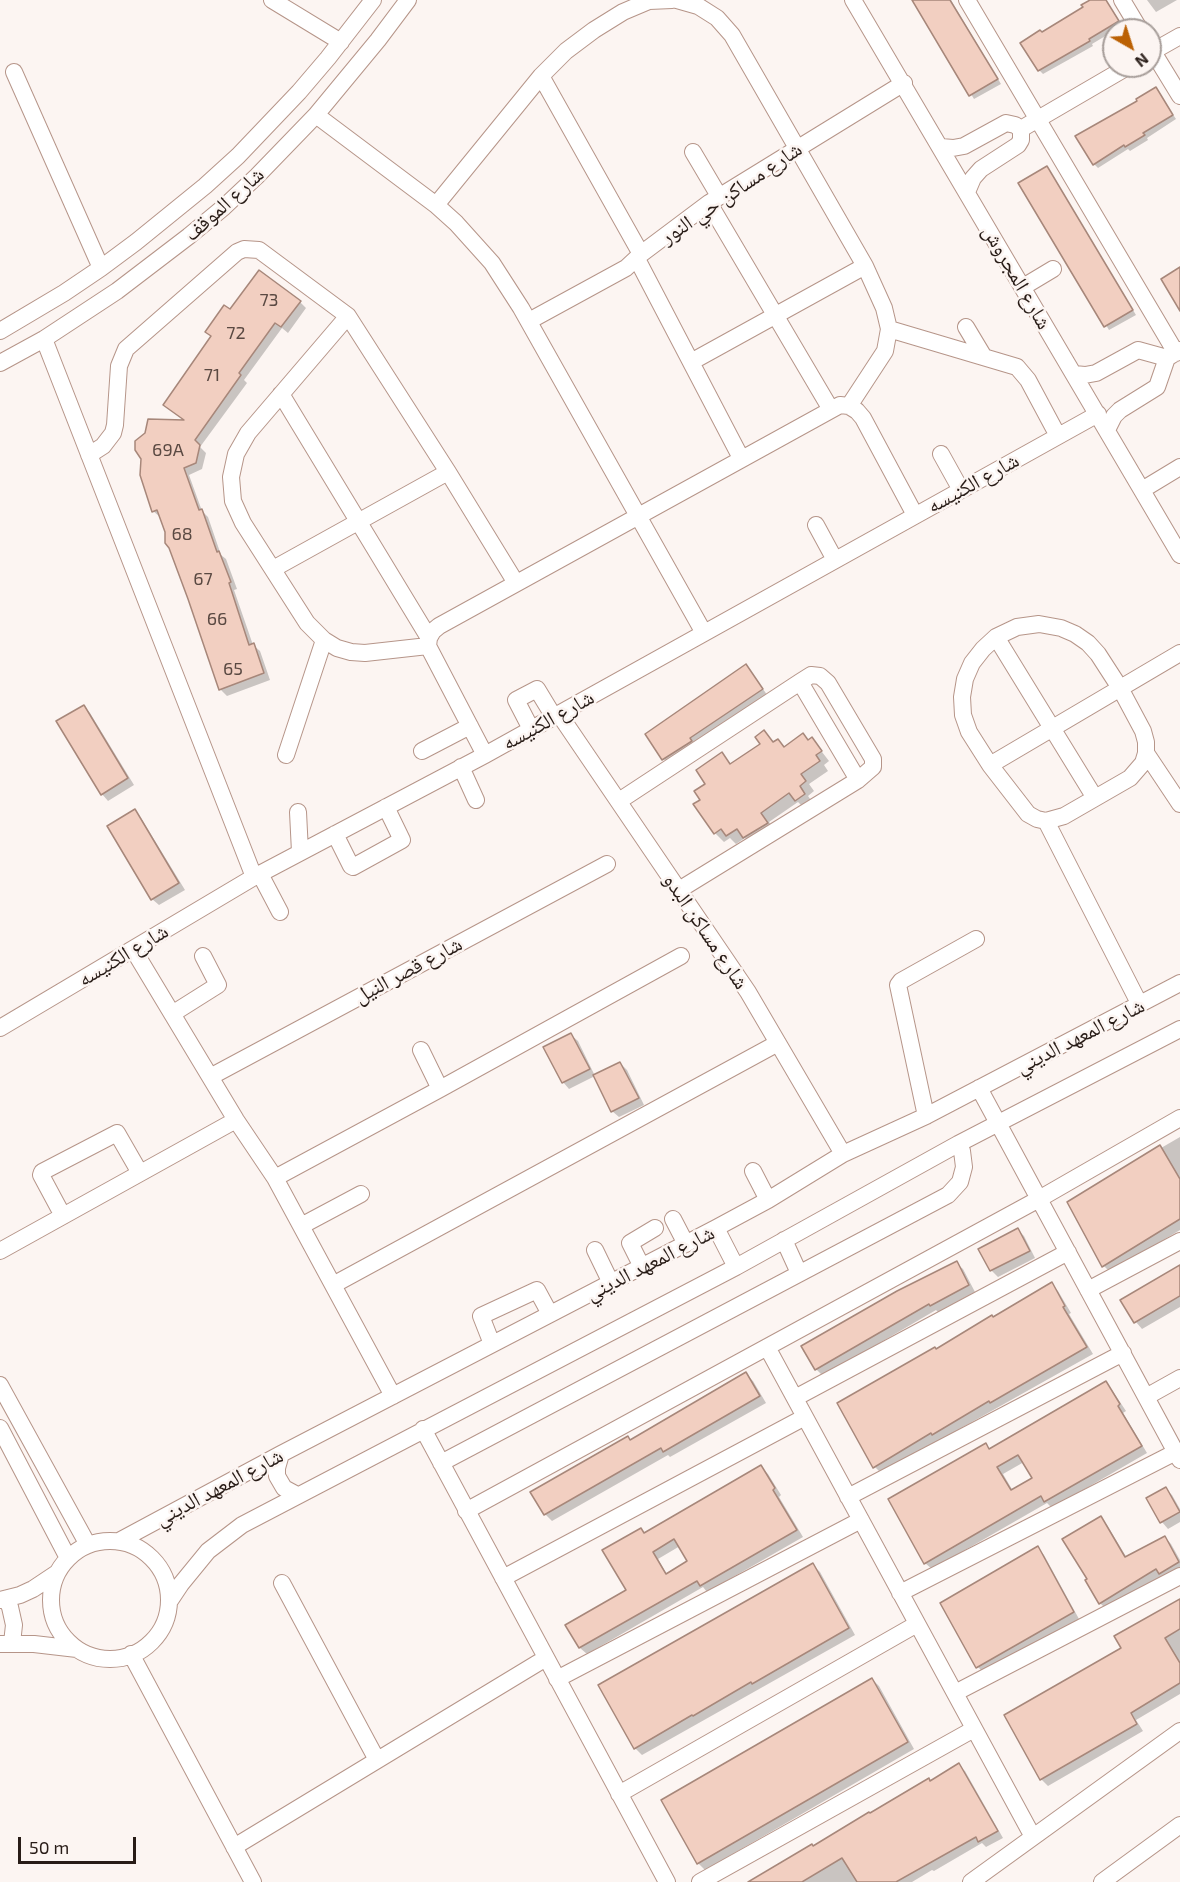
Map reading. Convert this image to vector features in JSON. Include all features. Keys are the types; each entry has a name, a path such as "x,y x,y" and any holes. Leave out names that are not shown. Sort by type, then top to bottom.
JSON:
{"street":[{"path":"272,0 341,42"},
{"name":"شارع الموقف","path":"0,331 101,268 171,214 238,156 299,92 373,0"},
{"name":"شارع الموقف","path":"0,363 44,339 117,291 189,236 257,176 316,115 408,0"},
{"path":"436,205 541,76 566,51 623,12 649,1 672,0"},
{"path":"677,0 698,6 717,18 732,35 864,266 884,308 888,329 885,351 849,406"},
{"name":"شارع المجروش","path":"853,0 904,83 1180,555"},
{"path":"967,0 1174,354"},
{"path":"1122,0 1133,18"},
{"path":"1162,45 1180,36"},
{"path":"1162,68 1180,96"},
{"path":"14,72 101,268"},
{"path":"541,76 639,257 741,458"},
{"path":"1021,129 1109,78"},
{"name":"شارع مساكن حي النور","path":"529,321 626,268 714,200 904,83"},
{"path":"316,115 436,205 456,223 492,263 529,321 704,633"},
{"path":"941,147 963,146 1006,123 1015,124 1021,129"},
{"path":"967,192 978,172 1018,145 1021,140 1021,129"},
{"path":"693,152 714,200 775,316 830,408"},
{"path":"88,455 103,446 115,425 119,366 126,349 237,252 244,249 259,250 348,316 448,472 516,584"},
{"path":"691,362 864,266"},
{"path":"1023,287 1053,269"},
{"path":"348,316 248,433 236,454 231,477 233,501 243,523 307,623 324,640 344,650 365,653 429,642"},
{"path":"966,327 984,357"},
{"path":"888,329 1009,364 1024,372 1058,436"},
{"path":"44,339 88,455 257,876 280,912"},
{"path":"1074,374 1096,373 1138,350 1174,354"},
{"path":"1107,430 1120,410 1159,384 1174,354"},
{"path":"281,394 429,642 485,755"},
{"path":"429,642 433,631 439,626 830,408 840,405 849,406 863,418 915,515"},
{"name":"شارع الكنيسه","path":"0,1028 257,876 485,755 1098,414"},
{"path":"941,454 961,490"},
{"path":"1142,490 1180,467"},
{"path":"273,569 448,472"},
{"path":"816,525 835,560"},
{"path":"1039,624 1061,628 1088,643 1120,688 1143,731 1146,753 1143,763 1130,778 1064,816 1047,821 1029,814 990,765 969,732 963,715 962,697 965,680 972,663 996,637 1017,627 1039,624"},
{"path":"996,637 1095,798"},
{"path":"286,755 324,640"},
{"path":"990,765 1180,653"},
{"path":"619,801 812,675 820,676 828,683 873,759 873,767 858,780 679,890"},
{"path":"800,682 858,780"},
{"name":"شارع مساكن البدو","path":"531,729 516,700 538,689 619,801 748,992 843,1154"},
{"path":"422,751 470,726"},
{"path":"1146,753 1180,804"},
{"path":"461,767 476,800"},
{"path":"335,834 353,867 402,840 386,807"},
{"path":"298,812 300,852"},
{"path":"1047,821 1140,1005"},
{"name":"شارع قصر النيل","path":"210,1077 607,864"},
{"path":"926,1116 898,985 901,981 976,939"},
{"path":"133,949 236,1120 275,1178 393,1396"},
{"path":"172,1014 218,985 202,956"},
{"path":"275,1178 681,956"},
{"name":"شارع المعهد الديني","path":"119,1541 281,1454 716,1228 768,1200 843,1154 926,1116 1180,983"},
{"name":"شارع المعهد الديني","path":"169,1602 194,1567 224,1537 242,1525 736,1267 958,1144 1180,1029"},
{"path":"333,1285 778,1043"},
{"path":"421,1050 440,1089"},
{"path":"900,1593 1178,1456 979,1088"},
{"path":"466,1510 1040,1199 1180,1118"},
{"path":"0,1251 236,1120"},
{"path":"63,1216 41,1175 42,1172 117,1132 140,1173"},
{"path":"441,1463 948,1195 963,1175 964,1159 958,1144"},
{"path":"753,1171 768,1200"},
{"path":"301,1227 361,1194"},
{"path":"673,1219 686,1244"},
{"path":"642,1267 630,1243 656,1228"},
{"path":"716,1228 736,1267"},
{"path":"784,1240 799,1273"},
{"path":"1088,1290 1180,1241"},
{"path":"594,1250 611,1283"},
{"path":"795,1398 1068,1252"},
{"path":"492,1344 481,1317 537,1290 550,1314"},
{"path":"767,1347 1033,1838"},
{"path":"848,1497 1123,1353"},
{"path":"1146,1397 1180,1378"},
{"path":"0,1385 88,1545"},
{"path":"503,1578 805,1417"},
{"path":"0,1428 8,1461 68,1558"},
{"path":"423,1429 666,1882"},
{"path":"281,1454 277,1476 284,1488 297,1495"},
{"path":"557,1679 861,1520"},
{"path":"107,1540 119,1541 142,1550 152,1557 165,1578 169,1602 165,1620 148,1645 131,1654 113,1659 56,1646 6,1644 14,1625 10,1607 3,1600 33,1589 57,1573 68,1558 88,1545 107,1540"},
{"path":"57,1573 51,1597 55,1621 60,1632 78,1650"},
{"path":"955,1693 1180,1576"},
{"path":"282,1583 377,1760"},
{"path":"619,1794 917,1624"},
{"path":"131,1654 253,1882"},
{"path":"234,1847 546,1658"},
{"path":"700,1882 974,1729"},
{"path":"971,1882 1180,1731"},
{"path":"1102,1882 1119,1876 1180,1825"}],"building":[{"path":"912,0 950,0 998,79 969,96"},
{"path":"1090,0 1106,0 1117,18 1102,18 1102,31 1089,39 1090,41 1038,71 1020,43 1083,7 1081,5"},
{"path":"1156,87 1173,115 1143,133 1145,135 1125,147 1124,145 1093,165 1075,136 1137,101 1136,99"},
{"path":"1047,166 1133,310 1104,327 1018,183"},
{"path":"1180,267 1180,311 1161,279"},
{"path":"259,270 301,301 281,327 275,323 239,373 241,375 195,440 200,445 196,463 184,468 199,510 202,509 217,552 219,551 231,582 229,583 249,645 254,643 264,673 219,690 188,599 169,548 165,543 165,532 157,510 152,512 140,475 141,459 135,450 135,441 145,433 148,419 184,420 163,405 211,336 205,332 224,305 230,309"},
{"path":"746,664 763,689 690,738 692,741 662,760 645,734"},
{"path":"84,705 128,778 101,795 56,721"},
{"path":"764,730 773,742 778,739 784,747 803,733 808,740 812,737 822,751 816,755 820,761 801,774 806,781 800,786 805,794 795,801 789,793 761,813 768,823 743,838 737,829 726,836 721,829 714,834 693,804 700,800 694,791 705,784 696,770 722,752 730,764 760,744 755,737"},
{"path":"135,809 179,883 151,900 107,826"},
{"path":"571,1033 590,1069 562,1083 543,1047"},
{"path":"620,1062 639,1098 611,1112 593,1075"},
{"path":"1160,1145 1180,1179 1180,1219 1102,1267 1067,1202"},
{"path":"1018,1228 1030,1251 990,1271 978,1249"},
{"path":"957,1261 969,1285 930,1306 929,1304 815,1370 801,1346 897,1291"},
{"path":"1180,1265 1180,1296 1134,1323 1120,1300"},
{"path":"1052,1282 1065,1306 1063,1307 1087,1347 932,1435 931,1433 873,1468 837,1403"},
{"path":"746,1372 760,1396 663,1452 661,1448 544,1515 530,1492 628,1436 630,1440"},
{"path":"1106,1381 1142,1446 1044,1502 1041,1496 924,1564 888,1499 986,1443 989,1449","holes":["1018,1455 1032,1478 1011,1490 997,1467"]},
{"path":"761,1465 797,1530 700,1586 697,1581 579,1648 565,1625 626,1590 602,1550 641,1528 644,1533","holes":["674,1539 687,1561 666,1574 653,1552"]},
{"path":"1166,1487 1180,1512 1160,1523 1146,1498"},
{"path":"1101,1516 1125,1557 1165,1536 1179,1562 1159,1574 1156,1569 1099,1604 1085,1580 1087,1579 1062,1539"},
{"path":"1038,1546 1074,1612 976,1668 940,1603"},
{"path":"813,1563 849,1628 634,1749 598,1685"},
{"path":"1180,1599 1180,1629 1165,1638 1180,1663 1180,1683 1131,1713 1137,1724 1040,1780 1004,1715 1121,1648 1114,1636"},
{"path":"872,1678 908,1742 697,1864 661,1800"},
{"path":"959,1763 998,1831 978,1842 976,1837 896,1882 857,1882 842,1858 802,1882 748,1882 929,1778 930,1781"}]}
